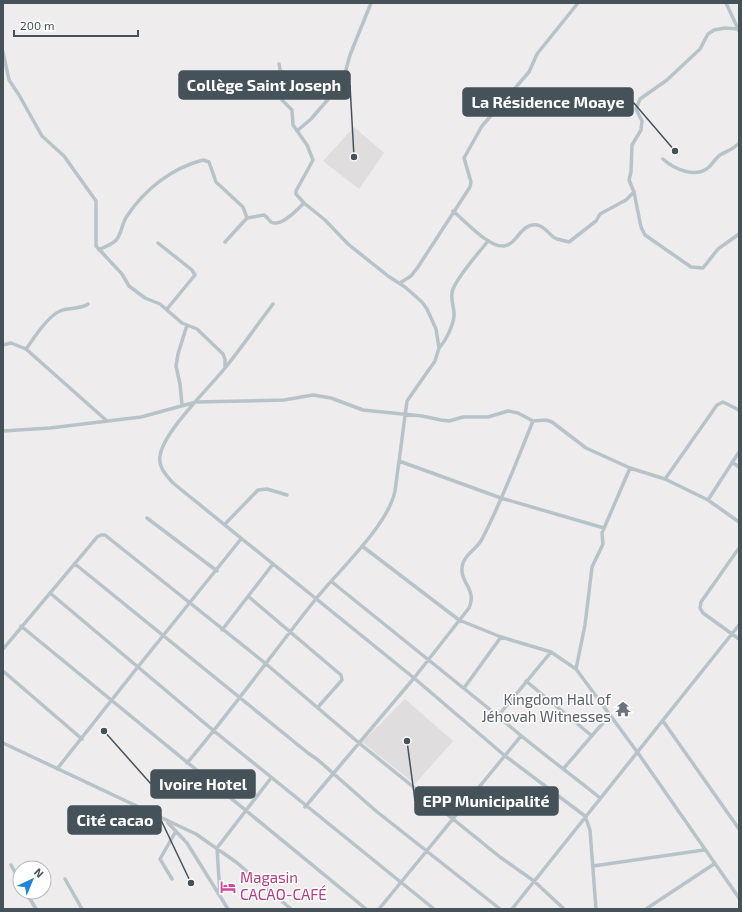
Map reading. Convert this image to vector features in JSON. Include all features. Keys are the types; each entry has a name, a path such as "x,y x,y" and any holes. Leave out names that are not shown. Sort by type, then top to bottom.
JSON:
{"street":[{"path":"297,131 311,119 337,89 344,77 350,55 371,3"},
{"path":"400,283 411,276 418,267 470,186 471,182 464,158 469,146 482,126 529,72 537,54 578,3"},
{"path":"726,3 738,30"},
{"path":"738,30 725,28 714,30 708,34 697,52 666,80 640,99 636,109 642,121 641,130 632,145 631,172 629,180 634,192 641,227 645,235 691,267 703,268 718,249 739,234"},
{"path":"3,52 9,80 42,136 64,156 96,201 94,240 99,250 137,292 167,309 182,324 197,329 223,354 225,359 225,369"},
{"path":"279,64 284,90 282,100 292,110 293,125 307,145 313,160 296,191 296,194 325,220 348,244 388,276 400,283 428,309 436,329 440,348"},
{"path":"663,159 678,169 686,171 703,170 709,167 720,156 739,143"},
{"path":"99,250 118,239 125,218 129,212 157,184 169,174 203,160 209,162 216,182 243,207 247,218"},
{"path":"453,211 488,241 504,246 509,244 524,228 537,225 546,228 556,239 569,242 596,221 600,214 626,200 634,192"},
{"path":"224,242 247,218 261,214 276,223 291,216 304,202"},
{"path":"187,762 214,731 316,598 332,582 362,546 388,511 393,501 405,414 409,397 431,369 445,340 454,318 452,303 453,290 460,277 488,241"},
{"path":"158,243 192,270 195,275 167,309"},
{"path":"26,349 54,314 60,311 82,308 88,304"},
{"path":"273,304 225,369 177,424 167,440 160,456 160,465 164,474 241,539 414,678 504,755 585,816 590,830 596,909"},
{"path":"182,405 180,384 176,366 187,325"},
{"path":"3,345 11,343 26,349 107,421"},
{"path":"3,431 50,428 141,417 196,402 284,400 313,395 331,398 363,410 405,414 449,421 463,417 488,417 508,411 518,413 533,421 546,420 552,422 578,443 630,468 665,479 708,500 739,522"},
{"path":"665,479 717,405 723,402 739,409"},
{"path":"306,807 414,678 460,620 472,600 471,592 463,578 461,570 464,560 481,541 501,498 533,421"},
{"path":"708,500 739,452"},
{"path":"399,461 501,498 604,528"},
{"path":"732,462 739,467"},
{"path":"576,669 585,626 592,567 602,549 602,533 630,468"},
{"path":"225,524 258,490 267,489 287,495"},
{"path":"147,518 217,571"},
{"path":"3,649 97,537 102,534 318,707 359,743 500,857 534,881 564,909"},
{"path":"57,769 137,668 217,571 241,539"},
{"path":"362,546 460,620 501,637 551,652 576,669 609,716 638,753 704,850 739,898"},
{"path":"739,548 700,602 700,608 703,613 739,639"},
{"path":"75,564 334,774 426,851 500,909"},
{"path":"222,630 273,564"},
{"path":"332,582 429,659 521,736 564,768 600,798"},
{"path":"50,593 137,668 306,807 434,909"},
{"path":"249,597 291,631 341,675 342,680 318,707"},
{"path":"512,909 739,625"},
{"path":"22,626 111,701 366,909"},
{"path":"464,688 501,637"},
{"path":"498,716 551,652"},
{"path":"3,671 82,739"},
{"path":"526,681 592,736"},
{"path":"564,768 609,716"},
{"path":"663,721 739,828"},
{"path":"379,909 521,736"},
{"path":"3,743 196,834 217,848 291,909"},
{"path":"220,895 217,848 271,778"},
{"path":"166,820 187,843 228,909"},
{"path":"172,879 160,859 176,831"},
{"path":"593,866 704,850"},
{"path":"646,909 714,864"},
{"path":"65,879 82,909"},
{"path":"31,900 36,909"}],"shaded area":[{"path":"354,127 384,153 359,189 323,161"},
{"path":"405,699 453,741 415,784 362,742"}],"place":[{"name":"La Résidence Moaye","path":"675,151"},
{"name":"Collège Saint Joseph","path":"354,157"},
{"name":"Kingdom Hall of Jéhovah Witnesses","path":"623,709"},
{"name":"Ivoire Hotel","path":"104,731"},
{"name":"EPP Municipalité","path":"407,741"},
{"name":"Cité cacao","path":"191,883"},
{"name":"Magasin CACAO-CAFÉ","path":"228,887"}]}
